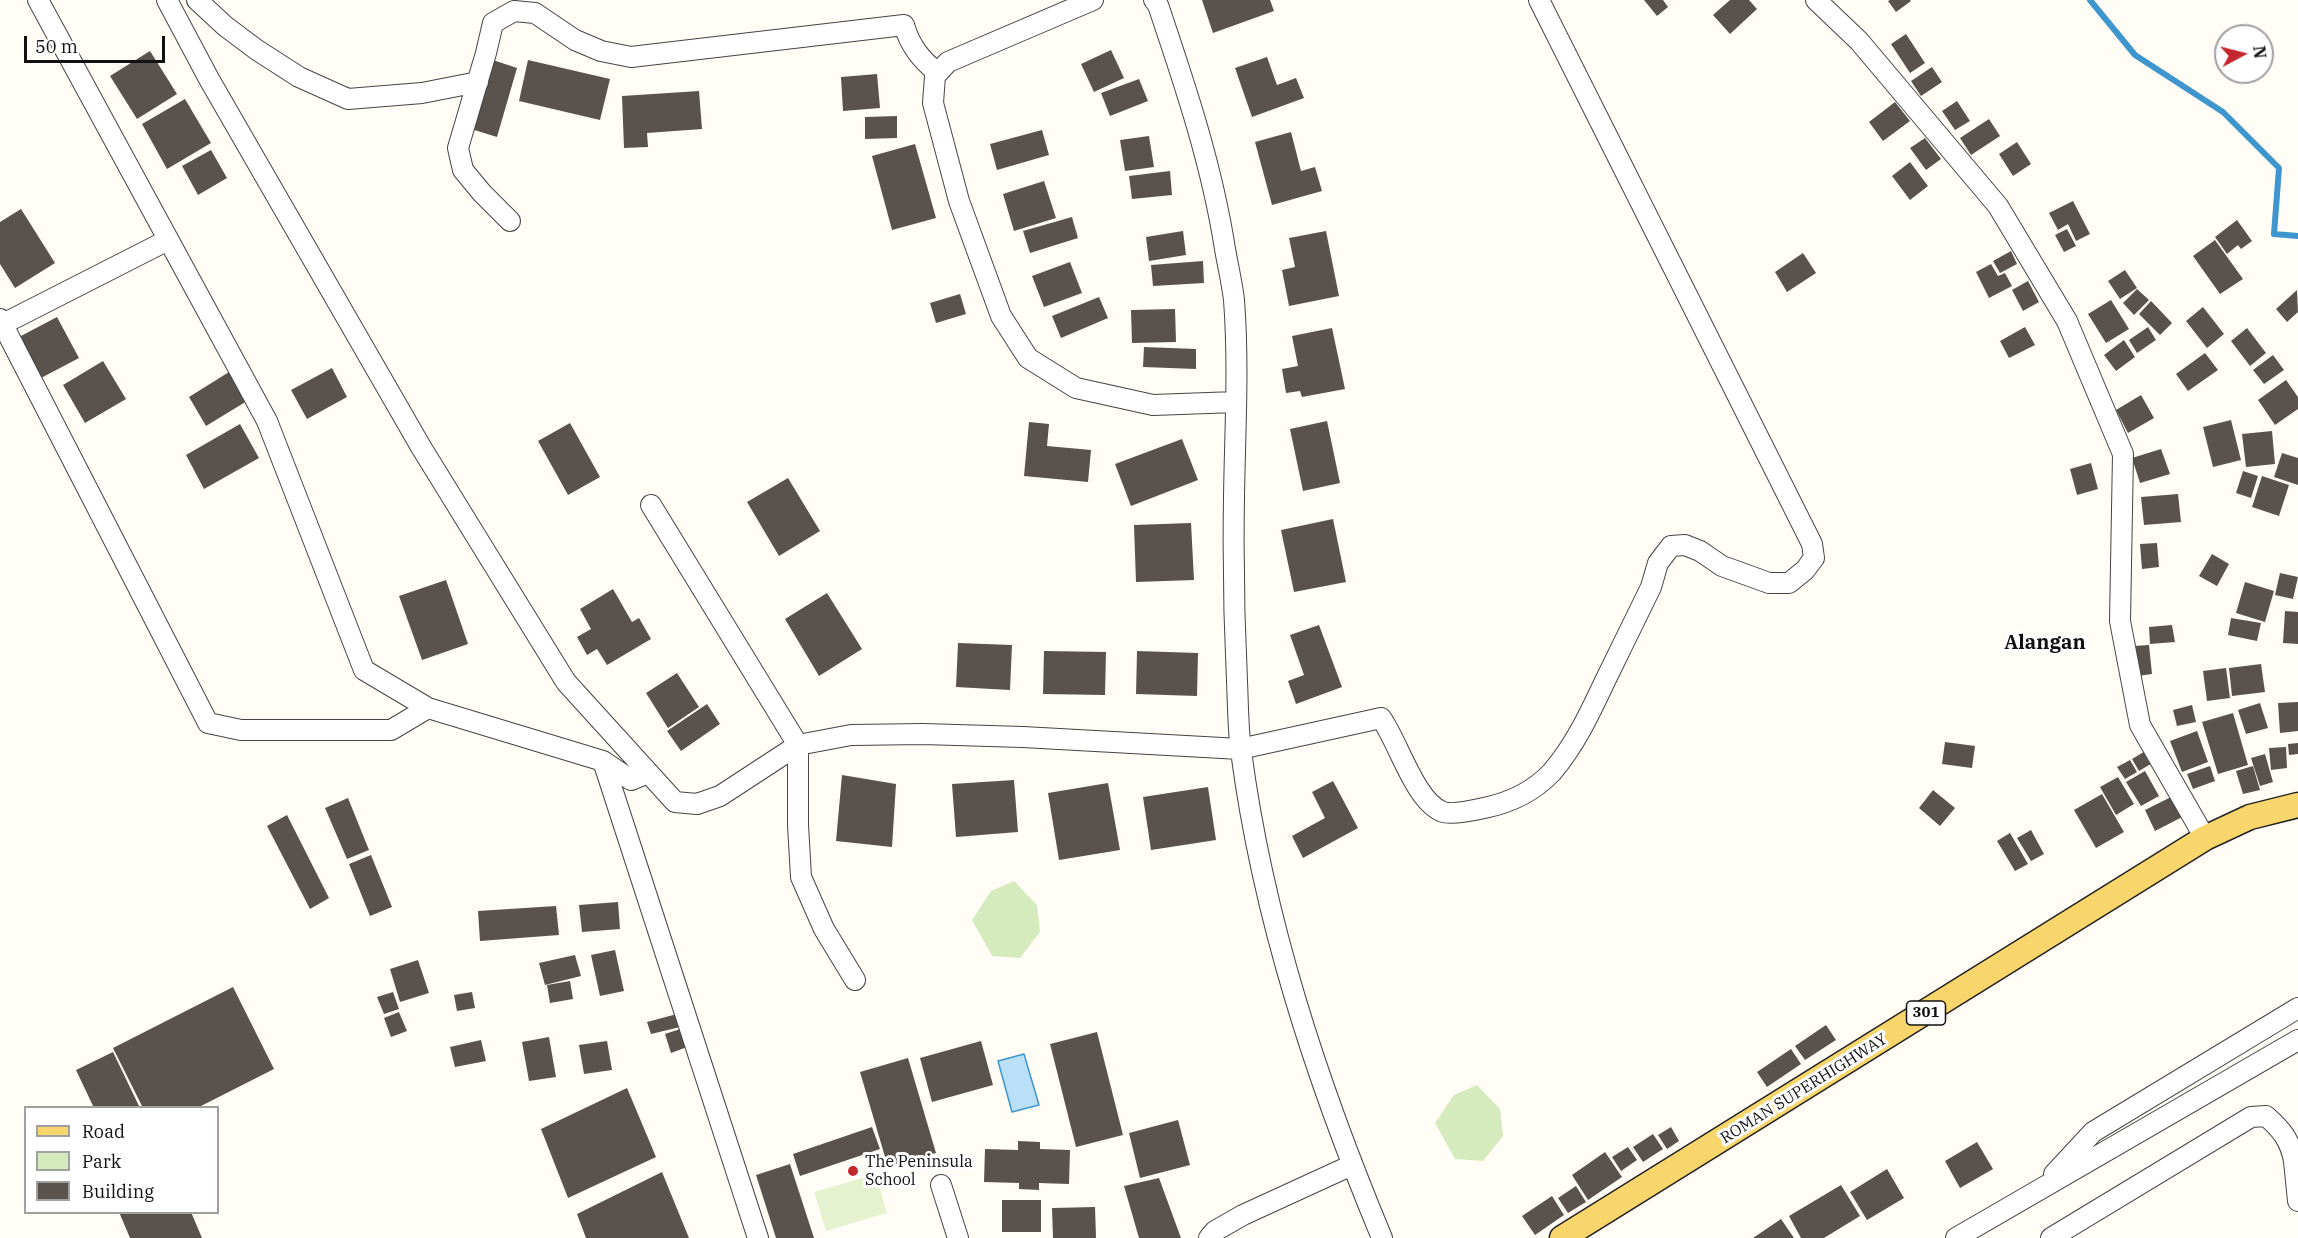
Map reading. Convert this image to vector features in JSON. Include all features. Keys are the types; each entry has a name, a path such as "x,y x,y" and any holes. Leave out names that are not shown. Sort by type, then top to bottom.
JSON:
{"main road":[{"name":"ROMAN SUPERHIGHWAY","path":"1562,1238 2205,838 2250,817 2298,805"}],"street":[{"path":"38,0 267,420 364,670 428,708 603,761 631,780 648,773"},
{"path":"167,0 209,80 421,447 566,682 675,802 697,804 720,796 798,745 851,735 923,734 1240,749 1381,718 1390,730 1415,784 1433,805 1444,813 1470,811 1513,799 1534,787 1551,772 1580,735 1651,586 1658,563 1671,546 1685,545 1722,566 1768,583 1789,583 1805,570 1814,558 1812,544 1539,0"},
{"path":"197,0 225,26 257,50 299,77 348,99 422,93 478,82"},
{"path":"1154,0 1158,5 1190,96 1220,216 1233,299 1236,402 1233,498 1234,618 1240,749 1262,866 1284,963 1317,1070 1352,1166 1382,1238"},
{"path":"1816,0 1859,41 1998,206 2067,321 2123,454 2120,621 2140,724 2205,838"},
{"path":"1080,2 948,62 935,76 933,103 959,201 1002,316 1028,358 1076,388 1153,405 1236,402"},
{"path":"510,221 463,170 458,148 493,23 514,11 535,13 574,40 601,51 631,57 904,25 922,61 938,73"},
{"path":"168,240 1,321 208,723 241,730 391,730 428,708"},
{"path":"651,505 798,745 798,825 801,877 824,930 855,980"},
{"path":"603,761 758,1238"},
{"path":"2039,1190 2093,1132 2298,1008"},
{"path":"1956,1238 2298,1040"},
{"path":"2051,1238 2251,1117 2266,1116 2282,1131 2290,1144 2296,1161 2298,1201"},
{"path":"1209,1238 1215,1231 1243,1215 1352,1166"},
{"path":"941,1185 958,1238"}],"green space":[{"path":"1014,881 1037,905 1040,932 1020,958 992,956 972,920 991,891"},
{"path":"1477,1085 1500,1109 1503,1136 1483,1161 1455,1159 1435,1123 1454,1095"},
{"path":"876,1174 887,1213 826,1231 814,1192"}],"water":[{"path":"1024,1054 1039,1105 1012,1112 998,1061"}],"building":[{"path":"1202,0 1270,0 1274,11 1213,33"},
{"path":"1644,0 1663,0 1668,7 1657,16"},
{"path":"1730,0 1749,0 1757,9 1730,34 1713,15"},
{"path":"1888,1 1911,1 1896,12"},
{"path":"1906,34 1925,63 1910,73 1891,44"},
{"path":"1111,50 1124,78 1094,92 1081,64"},
{"path":"150,51 177,94 137,119 110,76"},
{"path":"1267,57 1277,85 1296,78 1304,98 1252,117 1235,68"},
{"path":"490,59 517,68 497,137 468,128"},
{"path":"528,60 610,79 600,120 519,101"},
{"path":"1932,67 1942,82 1921,96 1911,81"},
{"path":"877,74 880,108 843,111 841,77"},
{"path":"1139,79 1148,101 1110,116 1101,93"},
{"path":"699,91 702,129 647,133 648,147 624,148 622,96"},
{"path":"185,99 211,143 167,169 142,124"},
{"path":"1957,101 1970,121 1955,130 1942,111"},
{"path":"1895,102 1910,121 1883,141 1869,122"},
{"path":"897,116 897,138 865,139 865,117"},
{"path":"1989,119 2000,136 1971,155 1960,138"},
{"path":"1042,130 1049,155 997,170 990,144"},
{"path":"1291,132 1301,171 1315,167 1322,191 1272,205 1255,142"},
{"path":"1149,136 1154,167 1125,171 1120,140"},
{"path":"1925,138 1941,159 1926,170 1910,148"},
{"path":"2017,142 2031,164 2013,176 1999,154"},
{"path":"915,144 936,218 892,230 872,156"},
{"path":"211,150 227,178 198,195 182,166"},
{"path":"1910,162 1928,186 1910,200 1892,176"},
{"path":"1170,171 1172,195 1132,199 1129,176"},
{"path":"1044,181 1056,218 1014,231 1003,194"},
{"path":"2073,201 2090,234 2076,241 2068,224 2058,230 2049,213"},
{"path":"21,209 55,263 15,288 0,264 0,222"},
{"path":"1072,217 1078,238 1030,253 1023,231"},
{"path":"2237,220 2252,241 2241,249 2238,245 2227,254 2215,237"},
{"path":"2067,229 2076,246 2064,252 2055,235"},
{"path":"1183,231 1186,255 1149,261 1146,237"},
{"path":"1326,231 1339,296 1289,306 1282,270 1295,267 1289,238"},
{"path":"2215,240 2243,279 2220,294 2193,256"},
{"path":"2011,251 2017,264 2000,273 1993,261"},
{"path":"1803,253 1816,273 1787,292 1775,272"},
{"path":"1203,261 1204,283 1153,286 1151,265"},
{"path":"1070,262 1082,293 1044,307 1032,276"},
{"path":"1991,264 1998,276 2005,273 2012,286 1989,298 1976,272"},
{"path":"2125,270 2137,288 2120,299 2108,281"},
{"path":"2028,281 2039,302 2023,311 2012,290"},
{"path":"2137,289 2149,300 2134,315 2123,303"},
{"path":"2297,290 2298,312 2287,322 2276,309"},
{"path":"960,294 966,314 936,323 930,303"},
{"path":"1099,297 1108,318 1061,338 1052,316"},
{"path":"2111,300 2129,329 2106,343 2088,314"},
{"path":"2151,301 2172,323 2160,335 2139,314"},
{"path":"2203,307 2224,334 2207,348 2186,321"},
{"path":"1175,309 1176,342 1132,343 1131,310"},
{"path":"57,317 79,358 41,378 19,337"},
{"path":"2025,327 2035,345 2009,358 2000,341"},
{"path":"2148,327 2156,340 2137,353 2129,340"},
{"path":"1332,328 1345,389 1302,397 1300,391 1286,393 1282,369 1298,366 1292,336"},
{"path":"2247,328 2266,353 2250,366 2231,341"},
{"path":"2124,340 2135,357 2116,371 2104,355"},
{"path":"1144,347 1196,349 1196,369 1143,367"},
{"path":"2205,353 2218,370 2188,391 2176,374"},
{"path":"2273,355 2284,370 2264,384 2253,370"},
{"path":"103,361 126,399 85,423 63,385"},
{"path":"332,368 347,397 307,419 291,390"},
{"path":"229,372 247,401 206,426 189,397"},
{"path":"2286,380 2298,397 2298,409 2275,425 2258,400"},
{"path":"2141,395 2154,418 2128,433 2116,410"},
{"path":"2231,420 2241,460 2213,467 2203,427"},
{"path":"1327,421 1340,483 1303,491 1290,429"},
{"path":"1029,422 1049,424 1047,446 1091,450 1088,482 1024,476"},
{"path":"570,423 600,477 568,495 538,441"},
{"path":"240,424 259,458 204,489 186,455"},
{"path":"2272,431 2275,464 2246,467 2242,434"},
{"path":"1182,439 1198,480 1131,506 1115,464"},
{"path":"2161,449 2170,474 2140,483 2132,458"},
{"path":"2282,453 2298,458 2298,485 2274,477"},
{"path":"2091,463 2098,489 2077,495 2070,469"},
{"path":"2243,471 2258,476 2251,498 2236,493"},
{"path":"2262,476 2289,485 2279,516 2252,507"},
{"path":"788,478 820,531 779,556 747,502"},
{"path":"2178,494 2181,522 2144,525 2141,497"},
{"path":"1333,519 1346,582 1294,592 1281,530"},
{"path":"1191,523 1194,580 1136,582 1134,525"},
{"path":"2157,543 2159,567 2142,569 2140,544"},
{"path":"2212,554 2229,564 2217,586 2199,576"},
{"path":"2280,573 2298,577 2293,599 2275,595"},
{"path":"446,580 468,644 422,660 399,596"},
{"path":"2245,582 2274,591 2265,622 2236,613"},
{"path":"613,589 632,622 639,618 651,639 607,665 597,649 587,655 577,637 591,629 580,609"},
{"path":"827,593 862,649 819,676 785,619"},
{"path":"2285,611 2298,612 2298,644 2283,643"},
{"path":"2231,618 2261,623 2257,641 2228,635"},
{"path":"1319,625 1342,687 1296,704 1288,681 1304,675 1290,635"},
{"path":"2172,625 2175,642 2150,644 2149,627"},
{"path":"958,643 1012,645 1010,690 956,687"},
{"path":"2149,645 2152,674 2138,676 2134,646"},
{"path":"1044,651 1106,652 1105,695 1043,694"},
{"path":"1137,651 1198,653 1197,696 1136,694"},
{"path":"2261,664 2265,692 2232,696 2229,668"},
{"path":"2226,668 2230,698 2207,701 2203,671"},
{"path":"677,673 699,707 668,728 646,693"},
{"path":"2298,702 2298,731 2280,733 2278,703"},
{"path":"2260,703 2268,728 2246,734 2238,710"},
{"path":"707,704 720,724 681,751 667,731"},
{"path":"2192,705 2196,722 2177,726 2173,710"},
{"path":"2233,713 2248,765 2218,774 2202,722"},
{"path":"2197,731 2208,762 2182,772 2170,741"},
{"path":"1945,742 1975,746 1972,768 1942,764"},
{"path":"2298,743 2298,754 2289,755 2288,744"},
{"path":"2286,747 2287,768 2271,770 2269,748"},
{"path":"2147,750 2154,762 2139,771 2132,759"},
{"path":"2265,754 2273,782 2260,786 2251,758"},
{"path":"2130,760 2137,772 2125,779 2117,767"},
{"path":"2210,766 2215,781 2193,789 2187,774"},
{"path":"2253,766 2260,790 2243,794 2236,771"},
{"path":"2145,771 2159,796 2141,806 2126,782"},
{"path":"842,775 896,784 892,847 836,841"},
{"path":"2118,777 2134,804 2116,815 2100,787"},
{"path":"1014,780 1018,832 956,837 952,784"},
{"path":"1333,781 1358,828 1303,858 1292,836 1325,818 1312,792"},
{"path":"1108,783 1120,850 1059,860 1048,793"},
{"path":"1208,787 1216,840 1151,850 1143,797"},
{"path":"1933,790 1955,808 1940,826 1919,808"},
{"path":"2102,794 2124,832 2096,848 2074,810"},
{"path":"2177,794 2188,814 2155,831 2145,810"},
{"path":"348,798 369,850 347,859 325,808"},
{"path":"287,815 329,898 310,909 267,826"},
{"path":"2031,830 2044,854 2031,861 2017,838"},
{"path":"2010,833 2028,864 2015,871 1997,841"},
{"path":"371,855 392,907 370,916 349,864"},
{"path":"618,902 620,929 582,932 579,905"},
{"path":"556,906 559,935 480,941 478,911"},
{"path":"615,950 624,991 600,996 591,955"},
{"path":"575,955 581,976 545,985 539,963"},
{"path":"418,960 429,993 400,1002 390,969"},
{"path":"570,981 573,999 550,1003 547,985"},
{"path":"233,987 274,1069 201,1106 142,1106 113,1048"},
{"path":"393,992 399,1009 384,1014 377,997"},
{"path":"472,992 475,1008 457,1011 454,995"},
{"path":"399,1012 407,1031 391,1037 384,1018"},
{"path":"677,1014 680,1027 651,1034 647,1022"},
{"path":"1826,1025 1836,1040 1805,1060 1795,1046"},
{"path":"680,1029 687,1047 671,1053 665,1034"},
{"path":"1097,1032 1123,1135 1076,1147 1050,1044"},
{"path":"549,1037 556,1077 529,1081 522,1042"},
{"path":"481,1040 486,1061 455,1067 450,1047"},
{"path":"607,1041 612,1070 584,1074 579,1045"},
{"path":"981,1041 993,1085 932,1102 920,1058"},
{"path":"1791,1049 1801,1064 1767,1087 1757,1072"},
{"path":"113,1052 139,1106 93,1106 76,1070"},
{"path":"908,1058 936,1153 888,1167 860,1072"},
{"path":"627,1088 656,1157 568,1198 541,1129"},
{"path":"1178,1120 1190,1165 1140,1178 1129,1133"},
{"path":"872,1127 880,1149 800,1176 793,1154"},
{"path":"1671,1127 1679,1141 1667,1149 1658,1135"},
{"path":"1653,1134 1663,1149 1643,1162 1633,1147"},
{"path":"1018,1141 1040,1142 1040,1149 1070,1150 1069,1184 1039,1183 1039,1190 1019,1189 1019,1183 984,1182 985,1149 1018,1150"},
{"path":"1977,1142 1993,1169 1960,1188 1945,1161"},
{"path":"1628,1147 1637,1160 1621,1171 1612,1157"},
{"path":"1605,1152 1622,1177 1588,1200 1572,1175"},
{"path":"790,1164 814,1238 776,1238 756,1175"},
{"path":"1887,1169 1904,1198 1867,1220 1850,1192"},
{"path":"662,1172 689,1238 586,1238 577,1214"},
{"path":"1159,1178 1181,1238 1139,1238 1124,1186"},
{"path":"1841,1185 1860,1216 1824,1238 1801,1238 1789,1216"},
{"path":"1576,1186 1586,1202 1568,1213 1558,1198"},
{"path":"1552,1196 1564,1215 1535,1235 1522,1216"},
{"path":"1002,1200 1041,1200 1041,1232 1002,1232"},
{"path":"1095,1207 1096,1238 1053,1238 1052,1208"},
{"path":"120,1214 192,1214 202,1238 130,1238"},
{"path":"1781,1219 1794,1238 1753,1238"}],"waterway":[{"path":"2090,0 2135,55 2223,112 2279,168 2274,234 2298,236"}],"place":[{"name":"The Peninsula School","path":"853,1171"}],"district":[{"name":"Alangan","path":"2045,643"}]}
